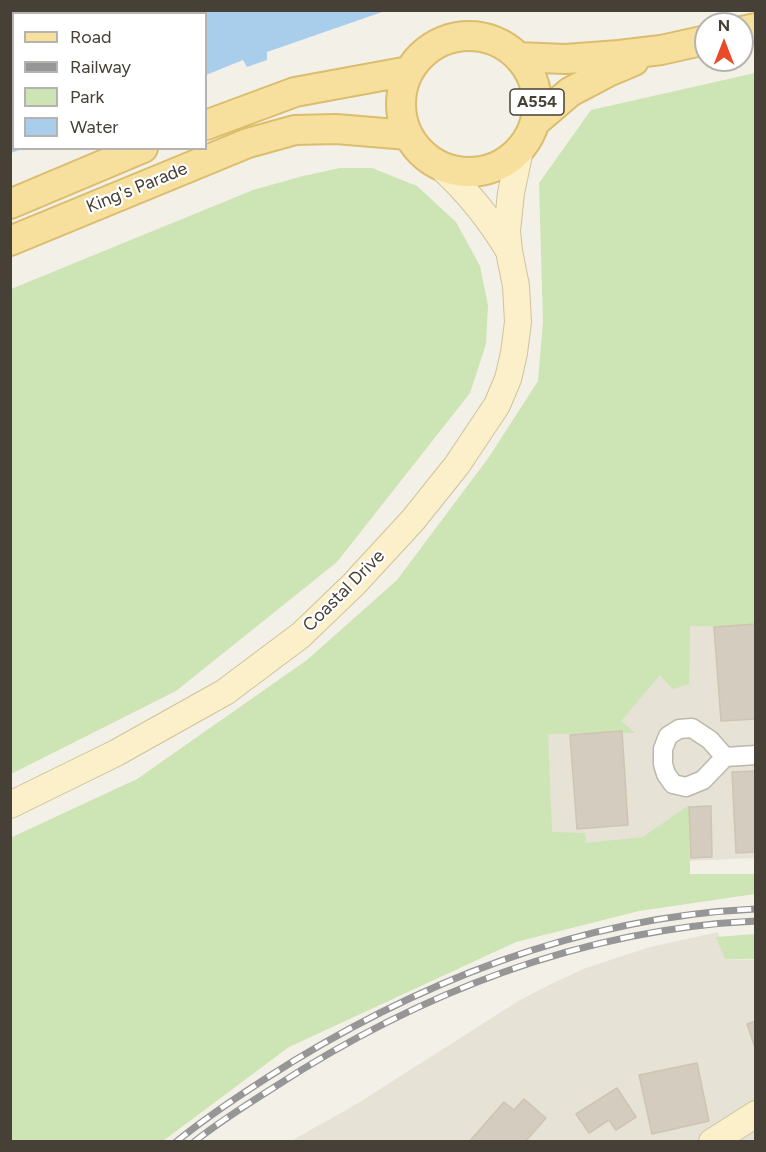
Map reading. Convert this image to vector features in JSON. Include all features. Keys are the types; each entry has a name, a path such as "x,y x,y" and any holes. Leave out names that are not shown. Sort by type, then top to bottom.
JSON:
{"main road":[{"name":"A554","path":"461,36 480,36 494,40 508,48 529,71 535,87 537,109 535,122 527,141 508,160 492,169 465,173 442,168 430,161 417,149 403,124 400,106 403,86 409,71 429,48 445,40 461,36"},
{"name":"A554","path":"518,57 565,59 661,50 694,43"},
{"name":"A554","path":"535,122 570,92 608,72 661,50"},
{"path":"207,125 295,92 409,71"},
{"name":"King's Parade","path":"10,241 248,143 295,130 336,129 408,135"},
{"name":"King's Parade","path":"10,204 138,150"}],"street":[{"name":"Coastal Drive","path":"10,805 116,753 225,692 301,635 354,584 413,520 457,465 497,405 508,379 514,353 518,322 516,286 507,231 511,193 520,150"},
{"name":"Coastal Drive","path":"442,168 476,202 509,251"},
{"path":"725,757 756,755"},
{"path":"712,1142 756,1114"}],"shaded area":[{"path":"755,603 755,858 686,861 550,839 546,719 696,613"},
{"path":"718,932 725,959 755,960 755,1141 289,1142 355,1105 520,1000 553,983 586,968 650,947"}],"green space":[{"path":"755,73 755,627 690,626 689,684 673,689 660,675 621,721 635,733 548,734 552,832 585,833 586,843 643,837 689,805 690,874 755,874 755,894 639,911 516,942 289,1047 163,1141 11,1141 10,838 137,779 307,660 397,580 489,457 538,381 543,322 539,183 591,110"},
{"path":"340,168 372,168 417,186 456,222 480,266 488,305 486,344 470,393 337,562 176,691 11,774 11,289 253,190"},
{"path":"755,934 755,959 725,959 716,937"}],"water":[{"path":"11,10 385,10 267,52 267,60 247,67 243,60 207,75 207,12 12,12 12,150 19,150 11,153"}],"building":[{"path":"756,624 756,719 721,721 714,627"},
{"path":"622,731 628,825 577,829 570,735"},
{"path":"756,771 756,852 736,853 732,772"},
{"path":"711,806 712,857 691,858 689,807"},
{"path":"756,1021 756,1051 747,1024"},
{"path":"697,1063 709,1121 652,1134 639,1075"},
{"path":"617,1088 636,1117 616,1130 609,1120 589,1133 576,1114"},
{"path":"524,1099 546,1118 525,1142 469,1142 504,1102 514,1110"}],"railway":[{"path":"176,1142 265,1079 321,1045 379,1013 499,961 562,941 625,926 690,915 756,909"},
{"path":"194,1142 243,1107 328,1054 385,1023 503,972 627,937 691,927 756,921"}]}
